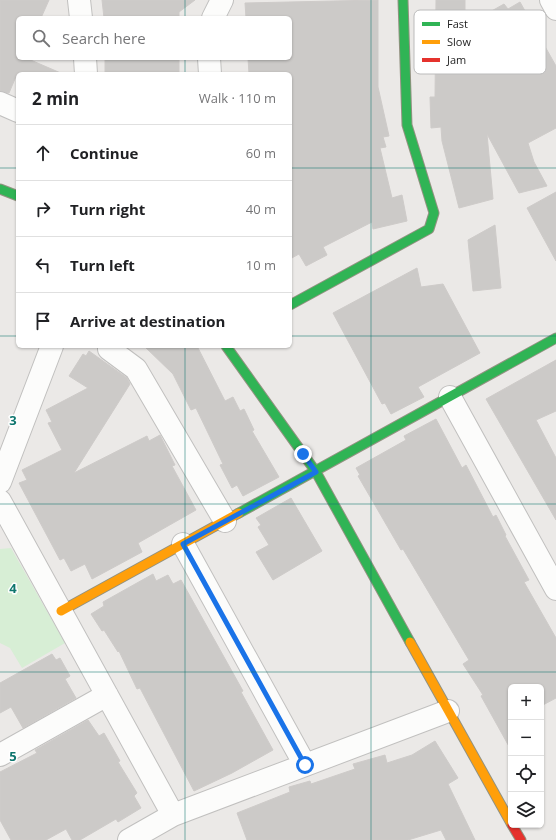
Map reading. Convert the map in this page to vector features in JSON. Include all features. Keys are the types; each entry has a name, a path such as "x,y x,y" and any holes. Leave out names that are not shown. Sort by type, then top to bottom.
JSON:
{"street":[{"path":"79,0 80,16"},
{"path":"214,16 222,0"},
{"path":"292,300 429,229 434,213 407,125 402,0"},
{"path":"551,0 556,10"},
{"path":"84,60 86,72"},
{"path":"209,60 210,72"},
{"path":"0,103 16,109"},
{"path":"0,189 16,195"},
{"path":"61,611 316,472 556,338"},
{"path":"0,482 51,348"},
{"path":"227,348 316,472 508,817"},
{"path":"109,349 136,369 225,521"},
{"path":"450,397 556,589"},
{"path":"0,501 173,815"},
{"path":"183,544 305,765"},
{"path":"0,755 107,695"},
{"path":"129,840 173,815 448,711"},
{"path":"514,828 521,840"}],"green space":[{"path":"11,548 65,643 22,668 10,648 0,643 0,549"}],"building":[{"path":"0,0 49,0 42,16 16,16 16,60 31,60 58,72 16,72 16,76 9,93 0,91"},
{"path":"102,0 195,0 179,12 179,16 104,16"},
{"path":"378,0 378,87 389,136 383,137 386,147 380,148 392,198 402,195 407,221 373,229 372,222 323,247 327,255 306,266 299,254 292,258 292,72 249,72 248,60 292,60 292,16 246,16 245,3"},
{"path":"436,0 465,0 465,10 436,10"},
{"path":"520,2 524,10 493,10 504,4 508,9"},
{"path":"546,48 556,66 556,128 528,143 534,162 547,186 519,193 487,134 493,199 459,208 442,141 441,127 431,128 430,97 435,97 435,74 546,74"},
{"path":"105,60 179,60 179,72 105,72"},
{"path":"556,192 556,261 527,208"},
{"path":"495,225 501,288 473,291 468,240"},
{"path":"417,268 421,287 443,284 480,353 418,387 424,397 391,414 385,403 382,404 333,313"},
{"path":"146,348 198,348 225,401 233,397 240,411 244,409 254,430 252,431 279,477 243,496 237,485 232,488 220,465 223,464 196,408 191,410 173,374"},
{"path":"89,351 127,378 130,384 74,473 147,436 149,441 160,435 175,465 172,466 196,510 138,543 142,552 92,579 85,564 71,571 64,558 60,560 19,483 27,480 22,470 62,450 48,423 52,422 46,410 88,388 69,376 83,354 86,356"},
{"path":"556,360 556,411 536,420 556,458 556,520 486,399"},
{"path":"436,419 462,468 466,465 493,517 496,515 506,535 505,536 529,580 524,582 556,638 556,698 544,704 544,684 508,684 508,745 481,696 483,695 463,664 469,660 403,549 401,550 358,476 360,475 356,468 406,440 404,436"},
{"path":"291,498 322,551 273,580 256,552 269,545 258,527 261,525 256,518"},
{"path":"153,574 156,581 168,575 173,584 181,580 243,691 241,692 273,750 232,773 194,791 140,688 137,689 119,651 118,652 104,630 102,631 91,614 104,606 103,602"},
{"path":"52,654 56,660 60,658 70,676 65,679 76,698 23,728 11,707 0,713 0,683"},
{"path":"88,720 99,736 104,733 120,761 118,762 137,793 134,796 141,808 118,822 116,819 80,840 72,840 66,829 46,840 11,840 0,820 0,772 37,753 35,750"},
{"path":"435,741 458,778 448,784 475,840 446,840 441,830 408,840 247,840 237,813 290,792 289,787 310,781 311,784 355,769 353,764 385,755 387,763 412,755"}],"traffic: fast":[{"path":"292,304 429,229 434,213 407,125 403,0"},
{"path":"0,189 16,195"},
{"path":"239,513 556,338"},
{"path":"227,348 316,472 410,642"}],"traffic: slow":[{"path":"61,611 239,513"},
{"path":"410,642 508,818"}],"traffic: jam":[{"path":"514,828 521,840"}],"route":[{"path":"303,454 316,472 183,544 305,765"}]}
